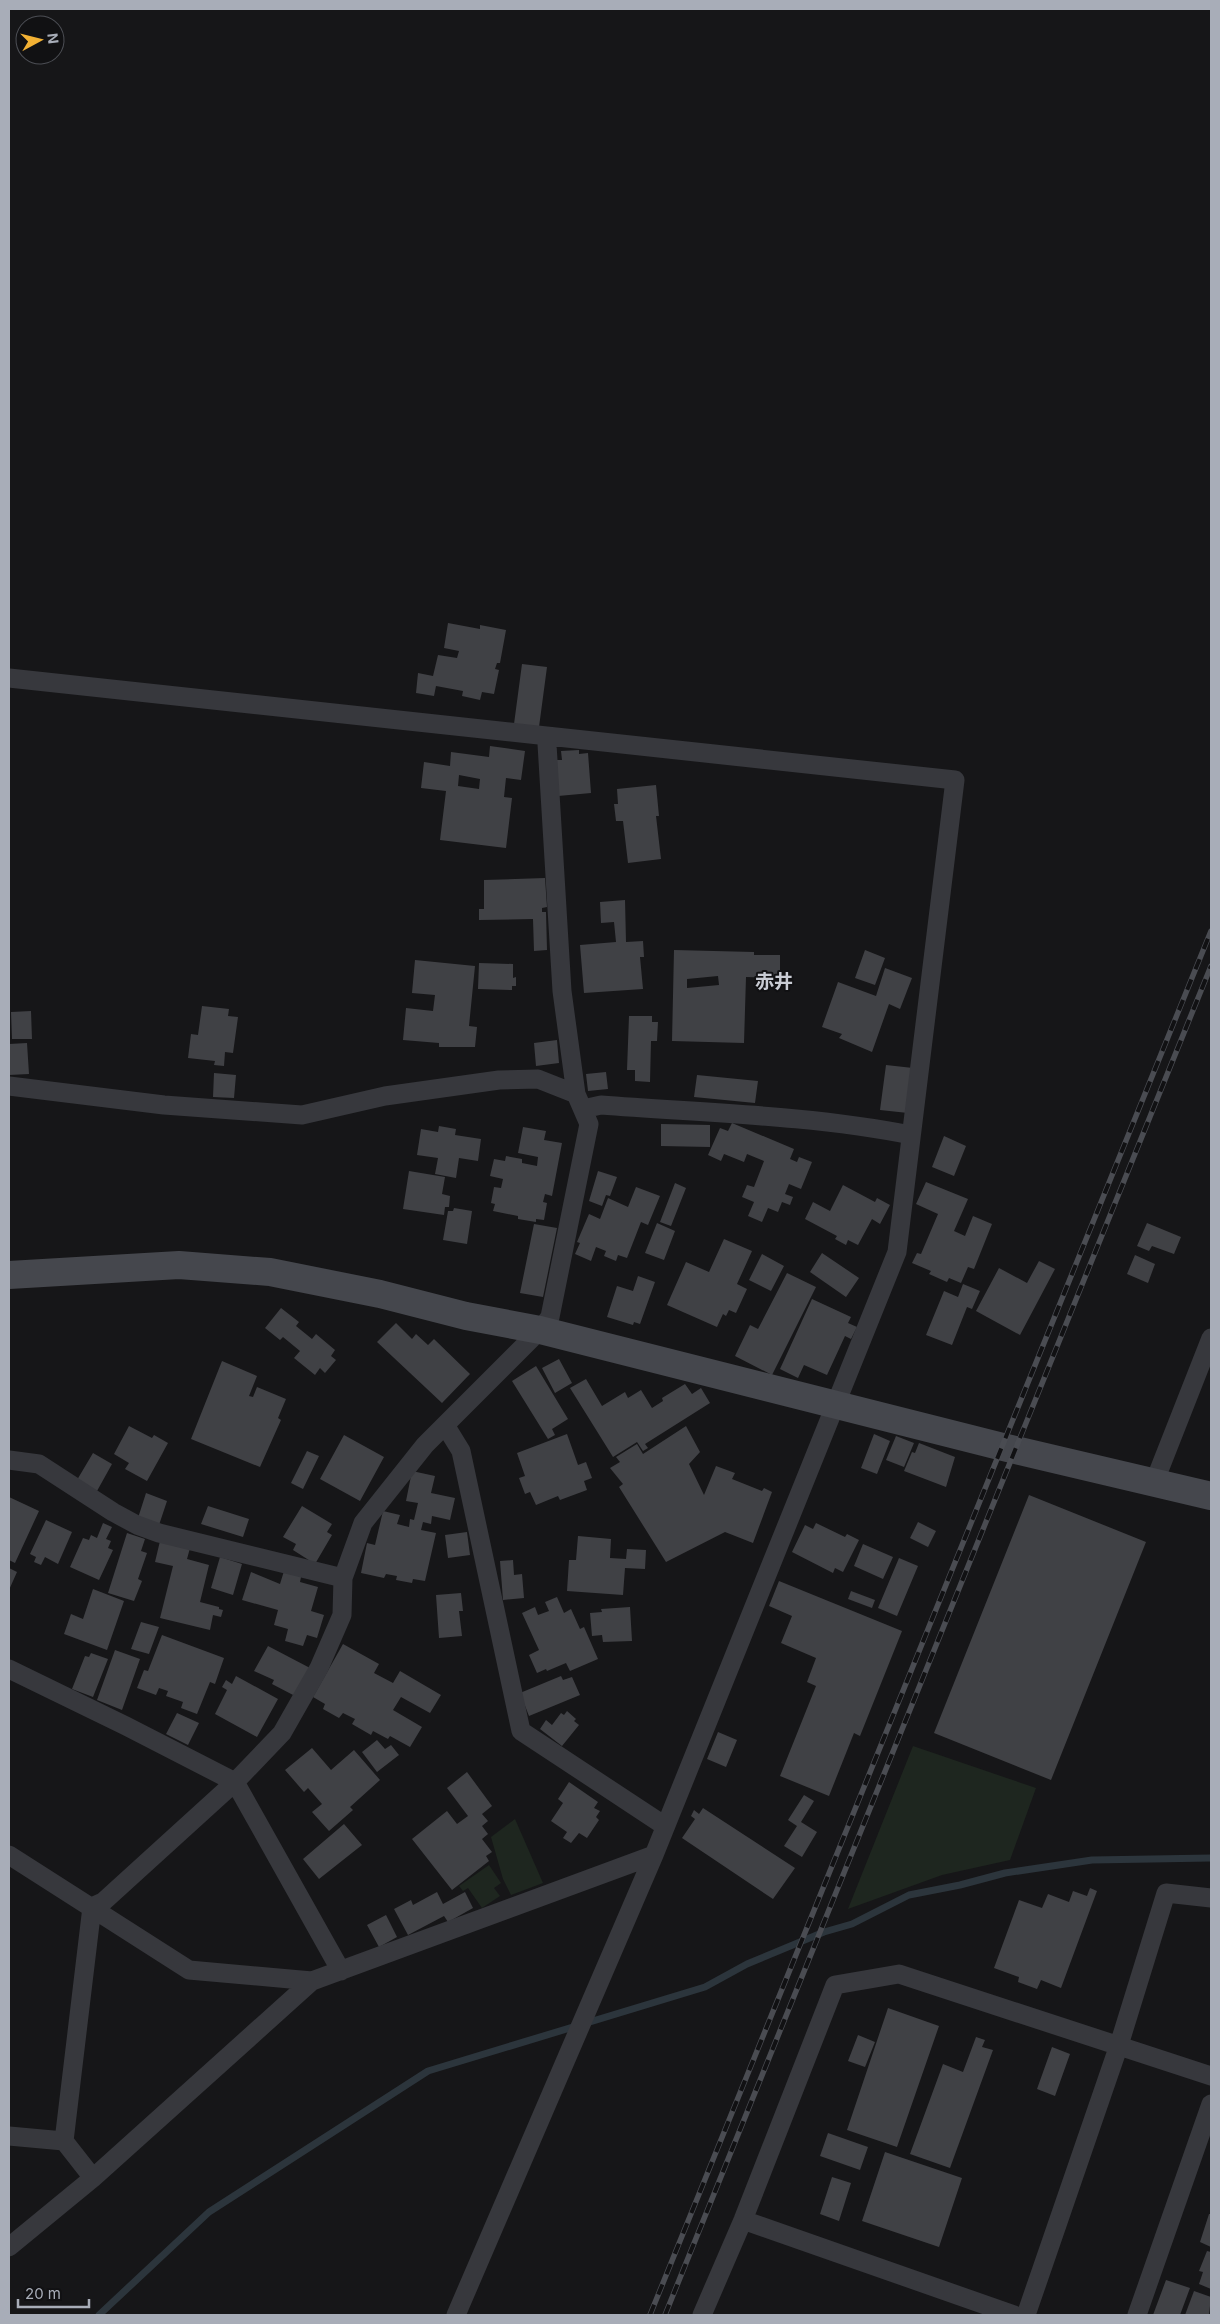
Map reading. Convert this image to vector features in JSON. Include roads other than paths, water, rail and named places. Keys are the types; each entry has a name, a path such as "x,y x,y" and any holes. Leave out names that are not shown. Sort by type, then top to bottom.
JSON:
{"street":[{"path":"9,678 955,780 897,1252 654,1855 456,2315"},
{"path":"92,1907 103,1902 235,1782 282,1734 319,1668 342,1615 343,1578 363,1522 425,1445 540,1330 550,1317 589,1124 580,1102 562,992 547,744 553,737"},
{"path":"9,1086 164,1105 302,1115 385,1096 499,1080 538,1079 580,1102 876,1128 912,1135"},
{"path":"9,1275 179,1265 270,1272 380,1294 466,1316 540,1330 1003,1447 1211,1496"},
{"path":"1154,1483 1211,1338"},
{"path":"445,1425 461,1451 520,1731 666,1826"},
{"path":"9,1460 39,1464 113,1512 137,1525 159,1533 343,1578"},
{"path":"9,1669 235,1782 341,1971"},
{"path":"9,1854 188,1970 312,1981"},
{"path":"9,2247 93,2178 312,1981 654,1855"},
{"path":"1026,2315 1119,2045 1166,1893 1211,1898"},
{"path":"92,1907 64,2141 93,2178"},
{"path":"702,2315 743,2220 835,1986 899,1974 1211,2076"},
{"path":"1137,2315 1211,2104"},
{"path":"9,2136 64,2141"},
{"path":"743,2220 1014,2315"}],"waterway":[{"path":"99,2315 209,2212 428,2071 705,1987 747,1964 824,1932 852,1924 909,1895 960,1885 1005,1873 1092,1860 1211,1858"}],"railway":[{"path":"650,2315 1211,931"},
{"path":"665,2315 1211,966"}],"district":[{"name":"赤井","path":"774,981"}]}
